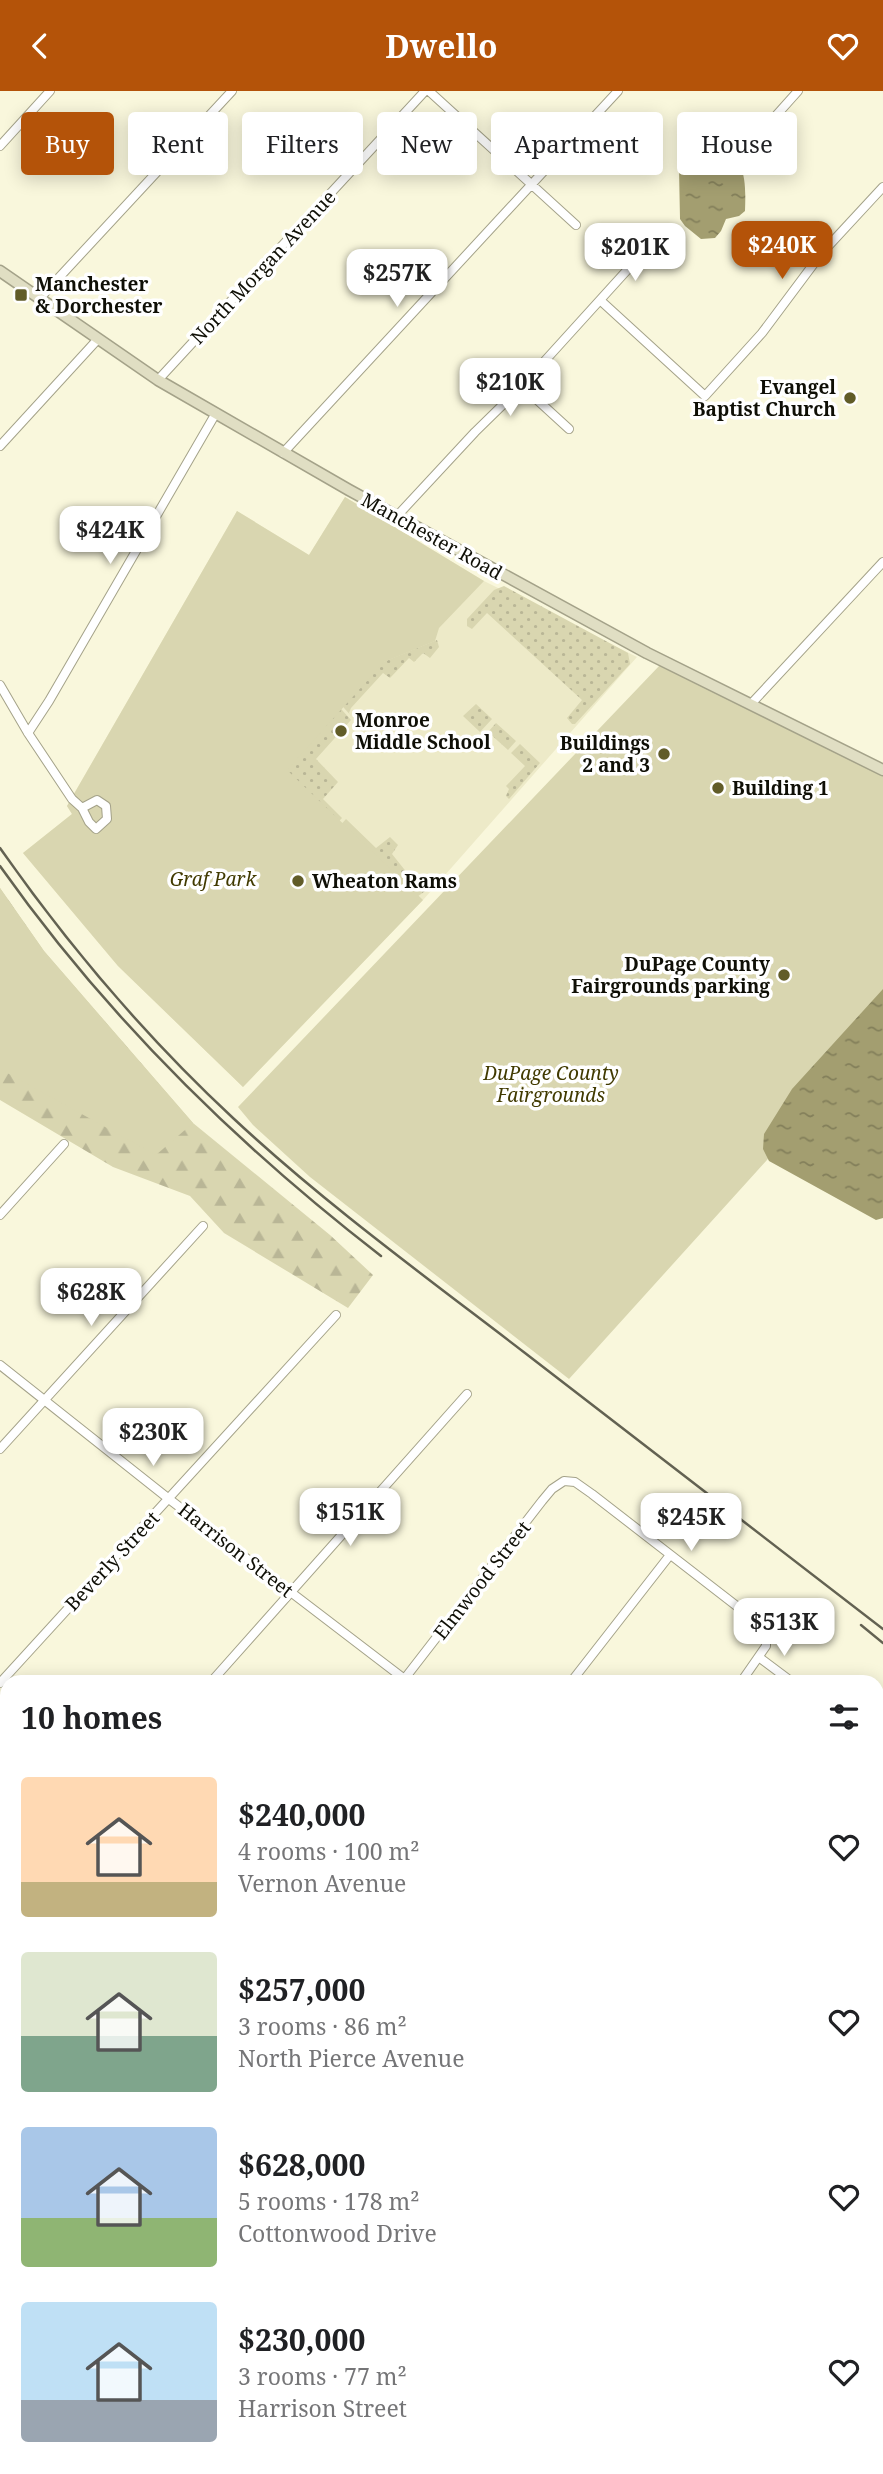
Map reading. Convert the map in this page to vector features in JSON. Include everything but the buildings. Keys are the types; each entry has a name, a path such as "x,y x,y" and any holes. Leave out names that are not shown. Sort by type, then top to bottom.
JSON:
{"street":[{"path":"0,146 51,91"},
{"path":"40,298 232,91"},
{"path":"427,91 576,225"},
{"name":"North Morgan Avenue","path":"158,380 427,91"},
{"path":"283,453 618,91"},
{"path":"779,112 798,91"},
{"path":"600,300 705,396 762,333 821,254 883,187"},
{"path":"397,516 522,386 639,257 658,249"},
{"name":"Manchester Road","path":"0,271 158,380 283,453 637,647 881,765"},
{"path":"0,446 99,339"},
{"path":"522,386 569,429"},
{"path":"28,733 216,413"},
{"path":"751,704 883,562"},
{"path":"0,685 28,733 72,799 82,808"},
{"path":"0,1215 64,1144"},
{"path":"0,1449 203,1226"},
{"name":"Beverly Street","path":"7,1675 336,1315"},
{"name":"Harrison Street","path":"0,1365 397,1675"},
{"path":"217,1675 467,1394"},
{"name":"Elmwood Street","path":"410,1675 552,1489 564,1481 575,1482 670,1555"},
{"path":"576,1675 670,1555 756,1621 766,1632 766,1646 747,1675"},
{"path":"760,1658 783,1675"}],"shaded area":[{"name":"Graf Park","path":"345,497 484,581 637,657 423,900 243,1087 118,966 23,853 72,814 67,806 237,511 309,555"}],"green space":[{"name":"Graf Park","path":"345,497 484,581 439,628 435,641 384,662 287,770 423,900 243,1087 118,966 23,853 72,814 67,806 237,511 309,555"},
{"path":"504,586 628,653 630,664 575,724 567,718 582,700 487,613 472,629 467,626 467,619 494,590"},
{"path":"437,640 439,647 430,658 423,653 414,662 409,658 390,678 383,673 351,708 349,713 353,718 336,699 366,669"},
{"name":"DuPage County Fairgrounds","path":"660,665 883,776 883,1019 776,1150 569,1379 310,1177 253,1125 238,1107"},
{"path":"334,701 351,720 316,759 338,782 323,799 342,818 330,831 271,774"},
{"path":"476,704 492,719 480,732 463,716"},
{"path":"496,723 516,741 508,750 488,732"},
{"path":"520,744 540,763 509,799 506,796 509,789 506,786 525,766 511,753"},
{"path":"346,819 376,848 390,837 398,845 392,854 408,874 405,878 415,887 421,883 428,889 403,907 328,839"},
{"path":"0,888 44,951 193,1123 330,1235 373,1275 348,1308 224,1233 190,1196 113,1167 0,1100"},
{"path":"0,888 44,951 193,1123 156,1155 0,1069"}],"water":[{"path":"679,175 743,175 745,211 739,216 726,219 715,238 701,239 680,219"},
{"path":"883,989 883,1218 876,1220 769,1161 763,1149 764,1134 792,1089"}],"railway":[{"path":"0,848 53,920 139,1023 233,1118 303,1180 883,1629"},
{"path":"0,866 84,974 176,1075 275,1169 381,1256"},
{"path":"861,1625 883,1643"}],"place":[{"name":"Manchester & Dorchester","path":"21,295"},
{"name":"Evangel Baptist Church","path":"850,398"},
{"name":"Monroe Middle School","path":"341,731"},
{"name":"Buildings 2 and 3","path":"664,754"},
{"name":"Building 1","path":"718,788"},
{"name":"Wheaton Rams","path":"298,881"},
{"name":"DuPage County Fairgrounds parking","path":"784,975"}]}
